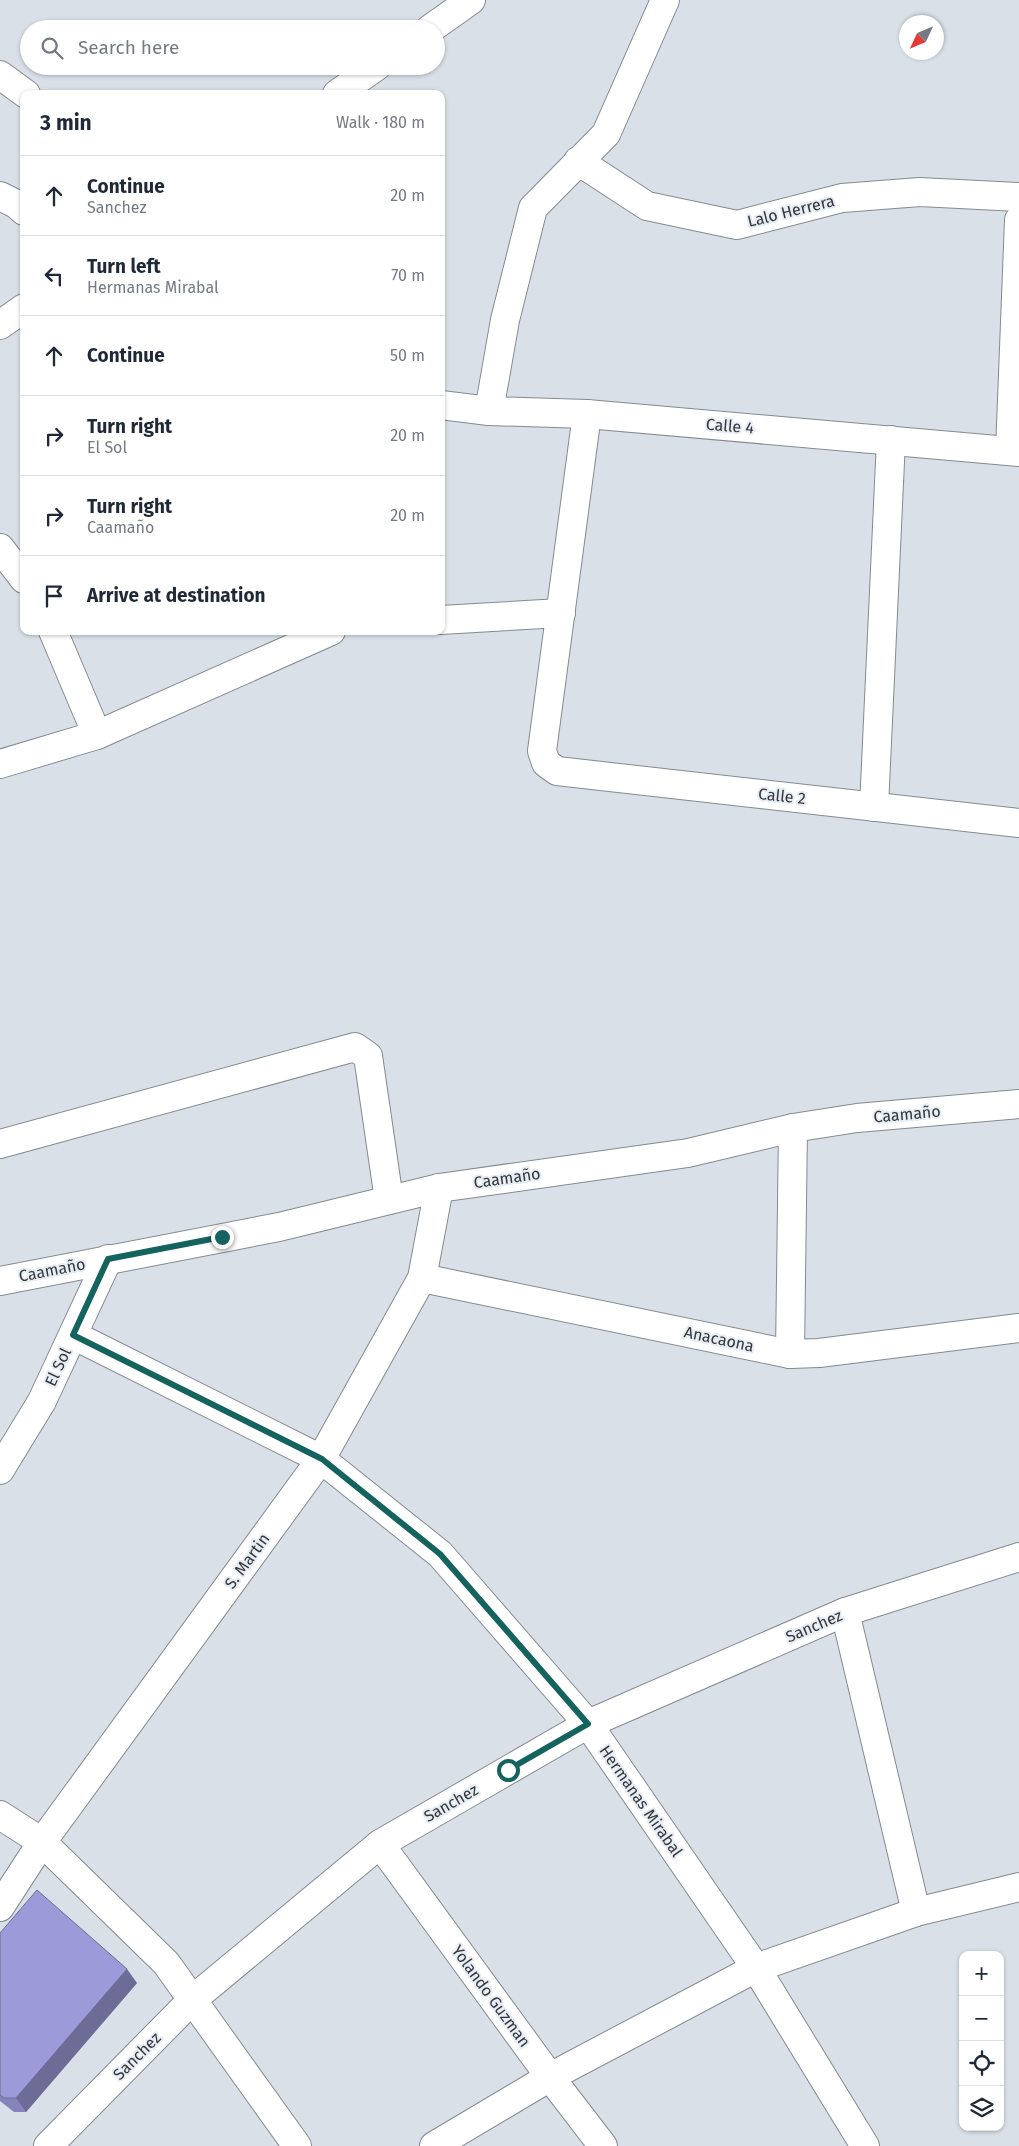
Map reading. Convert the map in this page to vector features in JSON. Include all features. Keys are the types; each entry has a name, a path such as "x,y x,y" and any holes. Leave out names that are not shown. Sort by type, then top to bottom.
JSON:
{"street":[{"path":"443,20 471,0"},
{"path":"488,411 505,320 533,208 606,134 665,0"},
{"path":"0,75 21,90"},
{"path":"343,90 363,75"},
{"name":"Lalo Herrera","path":"578,161 647,206 737,225 842,198 920,192 1019,196"},
{"path":"0,196 20,208"},
{"path":"1015,451 1019,220"},
{"path":"0,325 20,311"},
{"name":"Calle 4","path":"445,406 488,411 587,414 1015,451"},
{"path":"445,620 561,613 587,414"},
{"path":"874,807 892,440"},
{"name":"Calle 2","path":"561,613 542,751 546,763 557,771 1019,824"},
{"path":"55,635 97,735"},
{"path":"0,764 97,735 322,635"},
{"path":"0,1144 355,1047 368,1056 389,1200"},
{"name":"Caamaño","path":"0,1280 278,1227 439,1188 698,1151 793,1128 857,1118 1019,1104"},
{"path":"790,1354 793,1128"},
{"name":"S. Martin","path":"0,1907 42,1842 322,1459 422,1278 439,1188"},
{"name":"El Sol","path":"0,1470 42,1401 108,1259"},
{"name":"Anacaona","path":"422,1278 790,1354 819,1353 1019,1328"},
{"name":"Hermanas Mirabal","path":"73,1335 322,1459 440,1554 588,1724 756,1968 865,2146"},
{"name":"Sanchez","path":"48,2146 192,2000 380,1844 588,1724 845,1612 1019,1557"},
{"path":"845,1612 916,1912"},
{"path":"0,1815 42,1842 166,1963 297,2146"},
{"name":"Yolando Guzman","path":"380,1844 550,2077 603,2146"},
{"path":"434,2146 550,2077 756,1968 916,1912 1019,1887"}],"building":[{"path":"37,1890 127,1969 16,2098 4,2098 0,2095 0,1933"}],"route":[{"path":"222,1237 108,1259 73,1335 322,1459 440,1554 588,1724 508,1770"}]}
